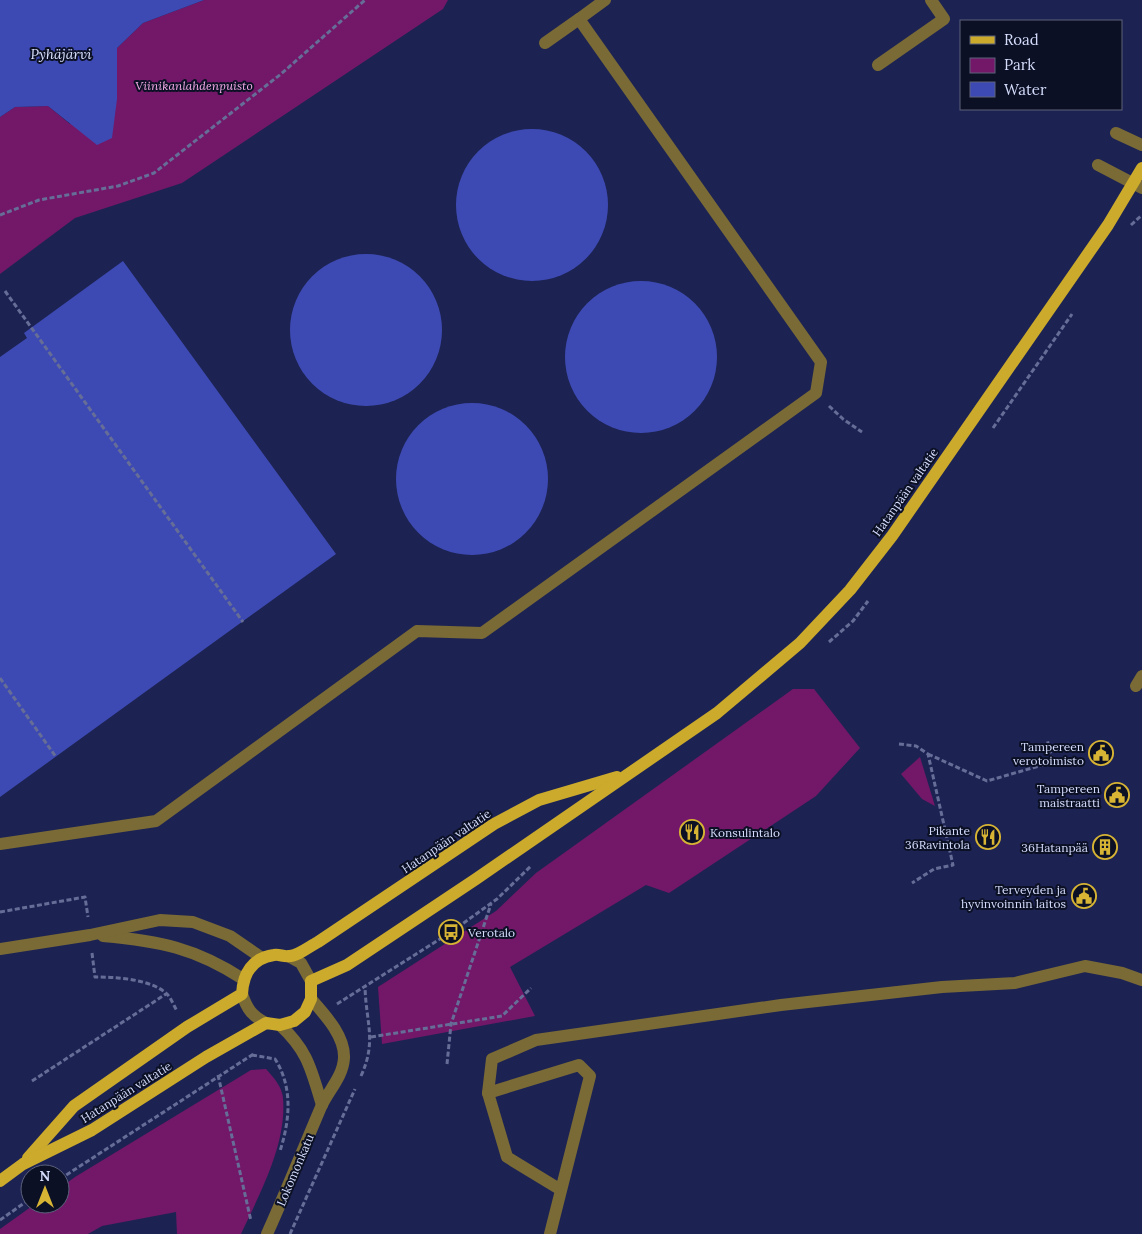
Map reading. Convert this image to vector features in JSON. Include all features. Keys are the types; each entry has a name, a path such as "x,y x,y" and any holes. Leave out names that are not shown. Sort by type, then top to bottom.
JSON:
{"main road":[{"name":"Hatanpään valtatie","path":"311,981 347,965 476,879 717,713 780,661 850,590 892,536 1108,225 1138,185 1142,168"},
{"name":"Hatanpään valtatie","path":"262,958 276,954 290,957 318,942 501,820 539,800 628,773"},
{"path":"242,994 243,979 250,967 262,958"},
{"path":"266,1023 280,1025 294,1020 304,1012 311,999 311,981"},
{"name":"Hatanpään valtatie","path":"23,1164 74,1106 187,1027 242,994"},
{"name":"Hatanpään valtatie","path":"23,1164 92,1130 206,1057 266,1023"},
{"name":"Hatanpään valtatie","path":"0,1181 20,1166"}],"street":[{"path":"545,43 605,0"},
{"path":"878,65 944,19 930,0"},
{"path":"0,844 156,821 417,631 482,633 816,393 822,362 579,19"},
{"path":"1116,133 1142,145"},
{"path":"1098,165 1138,185"},
{"path":"0,948 90,935 160,920 193,922 230,936 262,958"},
{"path":"90,935 137,939 190,950 216,962 243,979"},
{"path":"290,957 301,963 311,981"},
{"path":"561,1190 507,1156 488,1093 492,1059 536,1040 810,1002 942,987 1015,983 1084,966 1122,973 1142,980"},
{"path":"242,994 246,1007 254,1017 266,1023"},
{"name":"Lokomonkatu","path":"267,1234 293,1178 322,1105 338,1077 344,1058 340,1040 332,1024 311,999"},
{"path":"280,1025 302,1048 309,1061 322,1105"},
{"path":"488,1093 579,1065 590,1076 550,1234"}],"path":[{"path":"0,215 39,200 118,186 154,174 281,74 365,0"},
{"path":"5,291 243,622"},
{"path":"816,393 843,419 862,432"},
{"path":"0,678 56,757"},
{"path":"899,744 916,746 928,754 987,781 1053,762 1046,739"},
{"path":"912,883 934,869 953,864 928,754"},
{"path":"0,912 85,897"},
{"path":"447,1064 451,1024 491,903"},
{"path":"32,1081 167,994 144,983 120,976 95,977"},
{"path":"371,1037 502,1016 531,988"},
{"path":"252,1055 274,1059 284,1074 289,1100 284,1140 278,1157"},
{"path":"219,1076 251,1221"},
{"path":"0,1220 20,1206"},
{"path":"248,1228 255,1213"}],"green space":[{"name":"Viinikanlahdenpuisto","path":"204,0 448,0 443,9 182,183 75,218 0,274 0,117 15,107 48,106 70,124 117,99 117,48 143,23"},
{"path":"793,689 814,689 860,748 816,796 669,893 646,885 510,967 535,1016 382,1044 378,987 496,911 536,873"},
{"path":"920,757 935,806 922,799 901,774"},
{"path":"266,1069 277,1082 283,1098 283,1115 281,1133 271,1168 241,1234 177,1234 176,1212 102,1226 88,1234 0,1234 0,1229 21,1214 70,1214 70,1181 251,1070"}],"water":[{"name":"Pyhäjärvi","path":"0,0 204,0 143,23 117,48 117,99 112,138 97,145 48,106 15,107 0,117"},
{"path":"532,129 547,130 561,135 586,151 602,176 607,190 607,220 602,234 586,259 561,275 547,280 532,281 517,280 503,275 478,259 462,234 457,220 456,205 457,190 462,176 478,151 503,135 517,130"},
{"path":"366,254 381,255 395,260 420,276 436,301 441,315 441,345 436,359 420,384 395,400 381,405 366,406 351,405 337,400 312,384 296,359 291,345 290,330 291,315 296,301 312,276 337,260 351,255"},
{"path":"123,261 336,554 0,797 0,357 27,338 24,333"},
{"path":"641,281 656,282 670,287 695,303 711,328 716,342 716,372 711,386 695,411 670,427 656,432 641,433 626,432 612,427 587,411 571,386 566,372 565,357 566,342 571,328 587,303 612,287 626,282"},
{"path":"472,403 487,404 501,409 526,425 542,450 547,464 547,494 542,508 526,533 501,549 487,554 472,555 457,554 443,549 418,533 402,508 397,494 396,479 397,464 402,450 418,425 443,409 457,404"}],"place":[{"name":"Tampereen verotoimisto","path":"1101,753"},
{"name":"Tampereen maistraatti","path":"1117,795"},
{"name":"Konsulintalo","path":"692,832"},
{"name":"Pikante 36Ravintola","path":"988,837"},
{"name":"36Hatanpää","path":"1105,847"},
{"name":"Terveyden ja hyvinvoinnin laitos","path":"1084,896"},
{"name":"Verotalo","path":"451,932"}]}
